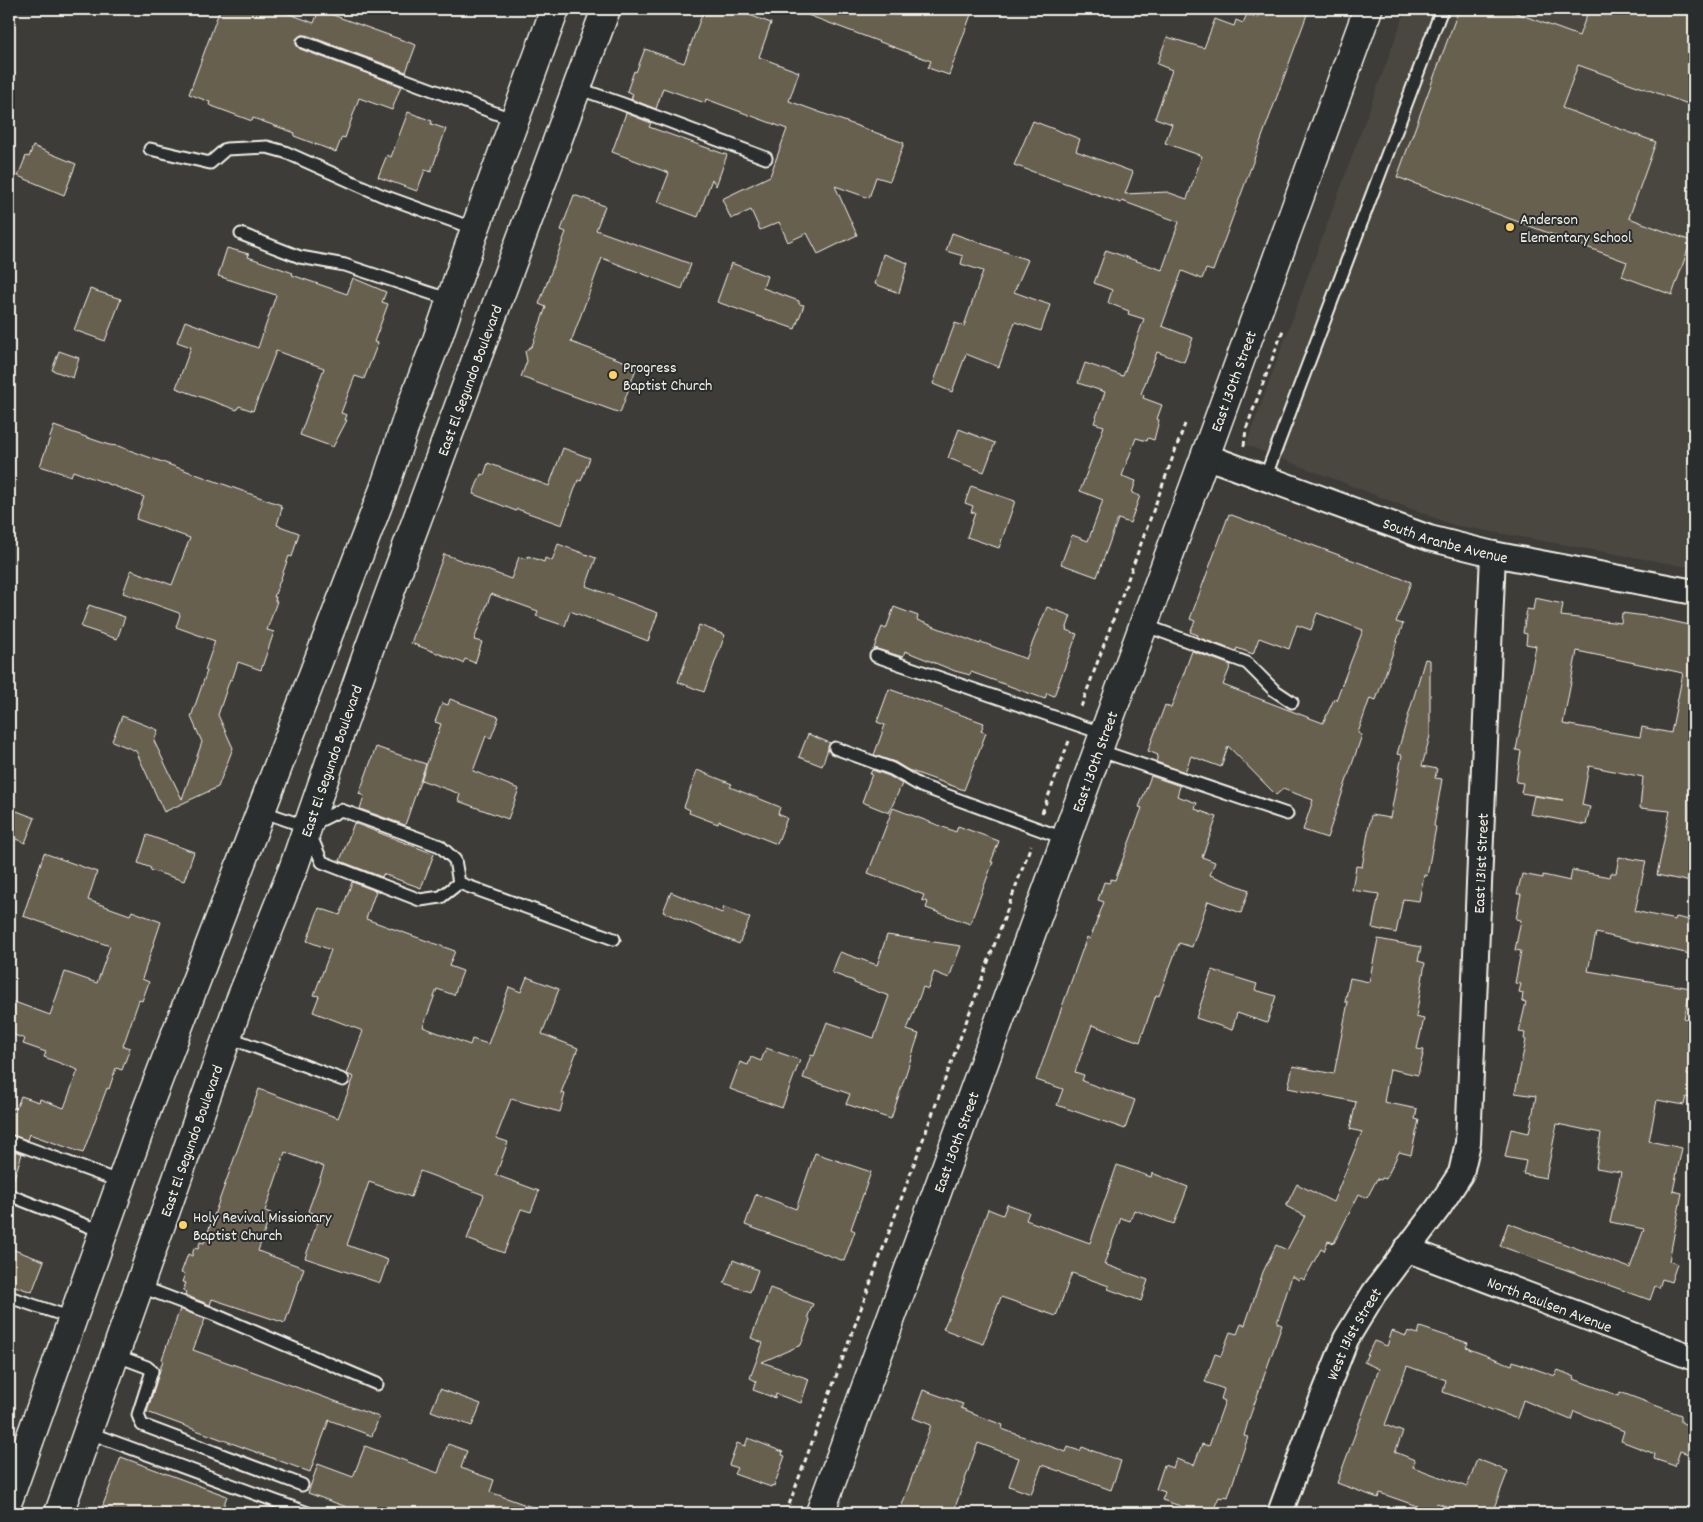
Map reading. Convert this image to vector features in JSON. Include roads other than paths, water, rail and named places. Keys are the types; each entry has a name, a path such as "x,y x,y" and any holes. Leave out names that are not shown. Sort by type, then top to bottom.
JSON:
{"main road":[{"path":"9,1498 121,1182 384,489 411,407 555,9"},
{"name":"East El Segundo Boulevard","path":"59,1513 228,1037 293,869 389,594 606,9"},
{"name":"East 130th Street","path":"820,1513 1368,9"}],"street":[{"name":"South Aranbe Avenue","path":"1206,456 1267,471 1429,538 1493,554 1694,592"},
{"name":"East 131st Street","path":"1461,1173 1468,1143 1493,554"},
{"name":"West 131st Street","path":"1281,1513 1314,1420 1346,1339 1374,1293 1439,1207 1461,1173"},
{"name":"North Paulsen Avenue","path":"1406,1249 1694,1358"}],"lane":[{"path":"1267,471 1442,9"},
{"path":"303,42 514,120"},
{"path":"577,88 620,102 766,158"},
{"path":"150,149 210,163 226,149 267,147 285,152 381,195 475,230"},
{"path":"241,234 300,257 345,265 450,300"},
{"path":"1144,625 1246,663 1274,690 1292,702"},
{"path":"876,656 1075,724 1101,742 1287,814"},
{"path":"835,748 892,769 921,786 1066,839"},
{"path":"261,811 307,827 341,810 440,846 455,860 459,883"},
{"path":"307,827 322,862 420,900 441,897 459,883"},
{"path":"459,883 614,939"},
{"path":"228,1037 343,1080"},
{"path":"9,1141 121,1182"},
{"path":"9,1195 103,1232"},
{"path":"139,1286 214,1314 377,1384"},
{"path":"9,1297 72,1318"},
{"path":"114,1355 147,1367 152,1371 138,1415 142,1424 302,1485"},
{"path":"87,1432 308,1513"}],"place":[{"name":"Anderson Elementary School","path":"1510,227"},
{"name":"Progress Baptist Church","path":"613,375"},
{"name":"Holy Revival Missionary Baptist Church","path":"183,1225"}]}
